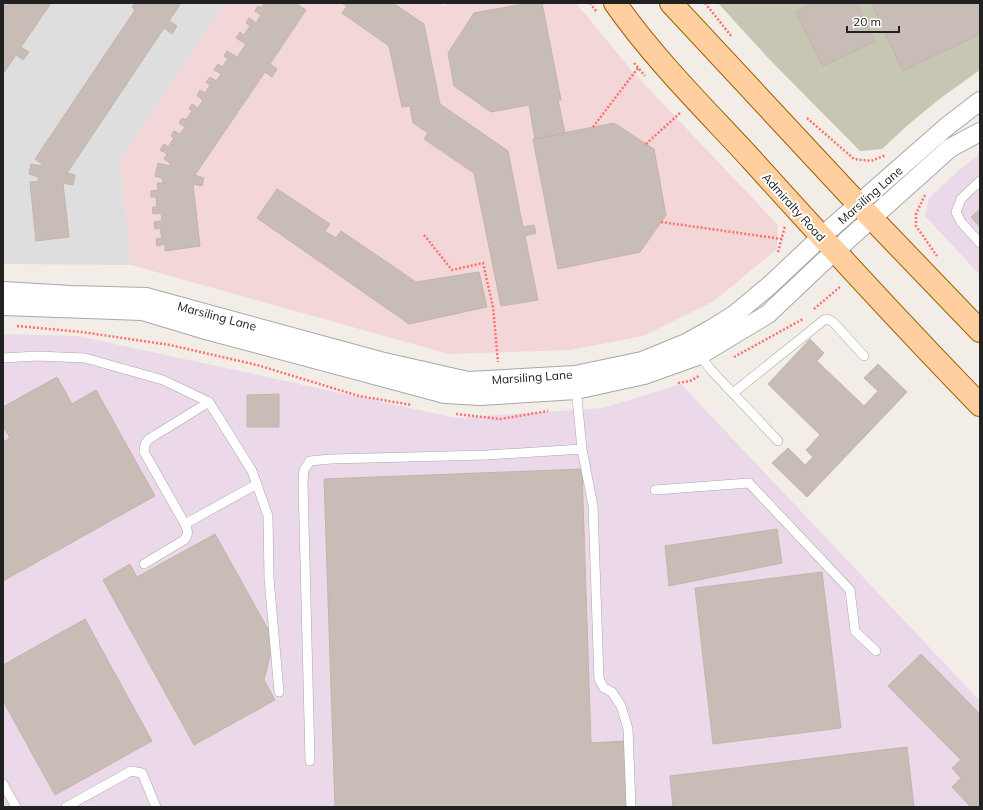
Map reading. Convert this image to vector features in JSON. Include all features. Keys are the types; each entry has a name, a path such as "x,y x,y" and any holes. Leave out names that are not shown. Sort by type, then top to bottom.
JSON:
{"main road":[{"name":"Admiralty Road","path":"615,3 625,18 662,62 828,244 980,405"},
{"path":"671,3 865,211 980,331"}],"street":[{"name":"Marsiling Lane","path":"576,391 686,343 734,315 770,286 828,244 865,211 945,128 980,101"},
{"name":"Marsiling Lane","path":"865,211 950,148 980,132"},
{"name":"Marsiling Lane","path":"3,306 142,311 204,321 378,369 468,381 576,391 644,374 700,355 768,314 828,244"},
{"name":"Marsiling Lane","path":"3,292 146,297 204,321"}],"lane":[{"path":"980,181 960,199 956,212 960,222 980,243"},
{"path":"733,393 827,319 833,322 864,356"},
{"path":"686,343 700,355 711,370 778,441"},
{"path":"3,358 37,356 84,358 163,380 209,402 252,471 268,516 269,578 279,692"},
{"path":"576,391 582,449 593,506 599,680 604,688 612,692 621,706 628,729 631,807"},
{"path":"144,564 184,540 188,531 144,452 145,444 149,439 209,402"},
{"path":"310,761 303,482 304,470 310,461 330,459 487,455 582,449"},
{"path":"655,490 749,483 850,590 855,631 876,651"},
{"path":"185,524 257,484"},
{"path":"66,807 131,771 142,774 156,807"},
{"path":"3,784 16,807"}],"path":[{"path":"705,3 735,41"},
{"path":"593,127 638,68"},
{"path":"646,144 680,113"},
{"path":"804,115 854,159"},
{"path":"916,226 916,214 926,193"},
{"path":"661,222 782,239"},
{"path":"778,254 785,226"},
{"path":"424,235 452,270 483,263 493,307 499,364"},
{"path":"11,325 82,332 170,345 257,366 359,396 414,406"},
{"path":"452,413 501,419 576,391"}],"shaded area":[{"path":"3,3 225,3 120,161 131,265 3,264"},
{"path":"225,3 439,3 444,6 447,3 576,3 632,71 778,225 777,249 714,301 643,336 570,350 449,354 131,265 120,161"},
{"path":"718,3 980,3 980,70 942,97 909,124 882,149 860,151 769,59"},
{"path":"980,153 980,275 925,216 929,198"},
{"path":"3,334 78,336 456,418 603,408 681,384 980,701 980,807 3,807"}],"building":[{"path":"3,3 7,6 9,3 51,3 21,47 29,52 23,60 16,55 3,74"},
{"path":"135,3 181,3 169,21 177,26 172,34 164,28 67,173 75,175 73,185 63,183 69,237 36,241 30,182 39,181 38,177 29,174 31,164 42,166 42,164 35,159 135,10 132,7"},
{"path":"265,3 295,3 306,10 270,64 277,69 272,77 265,72 195,175 204,178 202,186 193,184 200,246 165,251 165,244 157,246 156,239 162,238 160,228 155,229 154,222 162,221 161,213 153,214 152,207 157,207 156,197 151,197 151,191 158,190 157,183 163,183 162,178 155,176 158,163 170,166 171,164 164,159 167,154 160,150 164,144 168,147 174,138 171,136 174,131 180,134 185,127 179,123 182,118 186,120 192,111 189,109 192,104 198,108 203,100 197,96 200,90 205,93 210,85 206,82 210,77 216,81 221,74 214,70 218,64 222,67 228,59 224,56 227,51 237,57 246,44 236,38 240,32 244,35 250,26 246,23 249,18 256,23 261,15 255,11 258,6 261,8"},
{"path":"341,3 393,3 424,24 440,104 508,151 523,227 534,225 536,233 525,236 538,300 501,306 474,173 424,139 428,133 413,123 410,106 402,107 389,46 342,13 347,6"},
{"path":"529,3 542,3 561,100 558,100 565,133 535,139 529,105 491,112 454,86 448,53 474,13"},
{"path":"814,3 857,3 875,41 823,66 796,12"},
{"path":"871,3 980,3 980,34 903,71"},
{"path":"614,123 654,149 666,215 640,252 558,269 533,139"},
{"path":"277,189 330,224 325,231 336,238 341,231 416,282 479,272 487,307 409,324 257,218"},
{"path":"980,209 980,227 971,217"},
{"path":"810,339 824,353 817,361 864,406 878,391 864,378 878,364 907,392 807,497 772,463 788,448 805,465 813,457 806,450 820,435 768,384"},
{"path":"57,377 72,404 96,390 155,496 3,581 3,442 10,438 3,426 3,407"},
{"path":"279,394 279,427 247,427 247,395"},
{"path":"582,469 591,743 625,741 627,807 335,807 324,479"},
{"path":"777,529 782,563 669,586 665,546"},
{"path":"215,534 274,640 264,680 275,700 194,745 103,580 130,564 137,577"},
{"path":"822,572 841,728 713,744 695,588"},
{"path":"85,619 152,741 55,795 3,701 3,665"},
{"path":"921,654 980,714 980,807 971,807 952,787 961,778 952,768 961,760 888,686"},
{"path":"907,747 914,807 673,807 670,776"}]}
